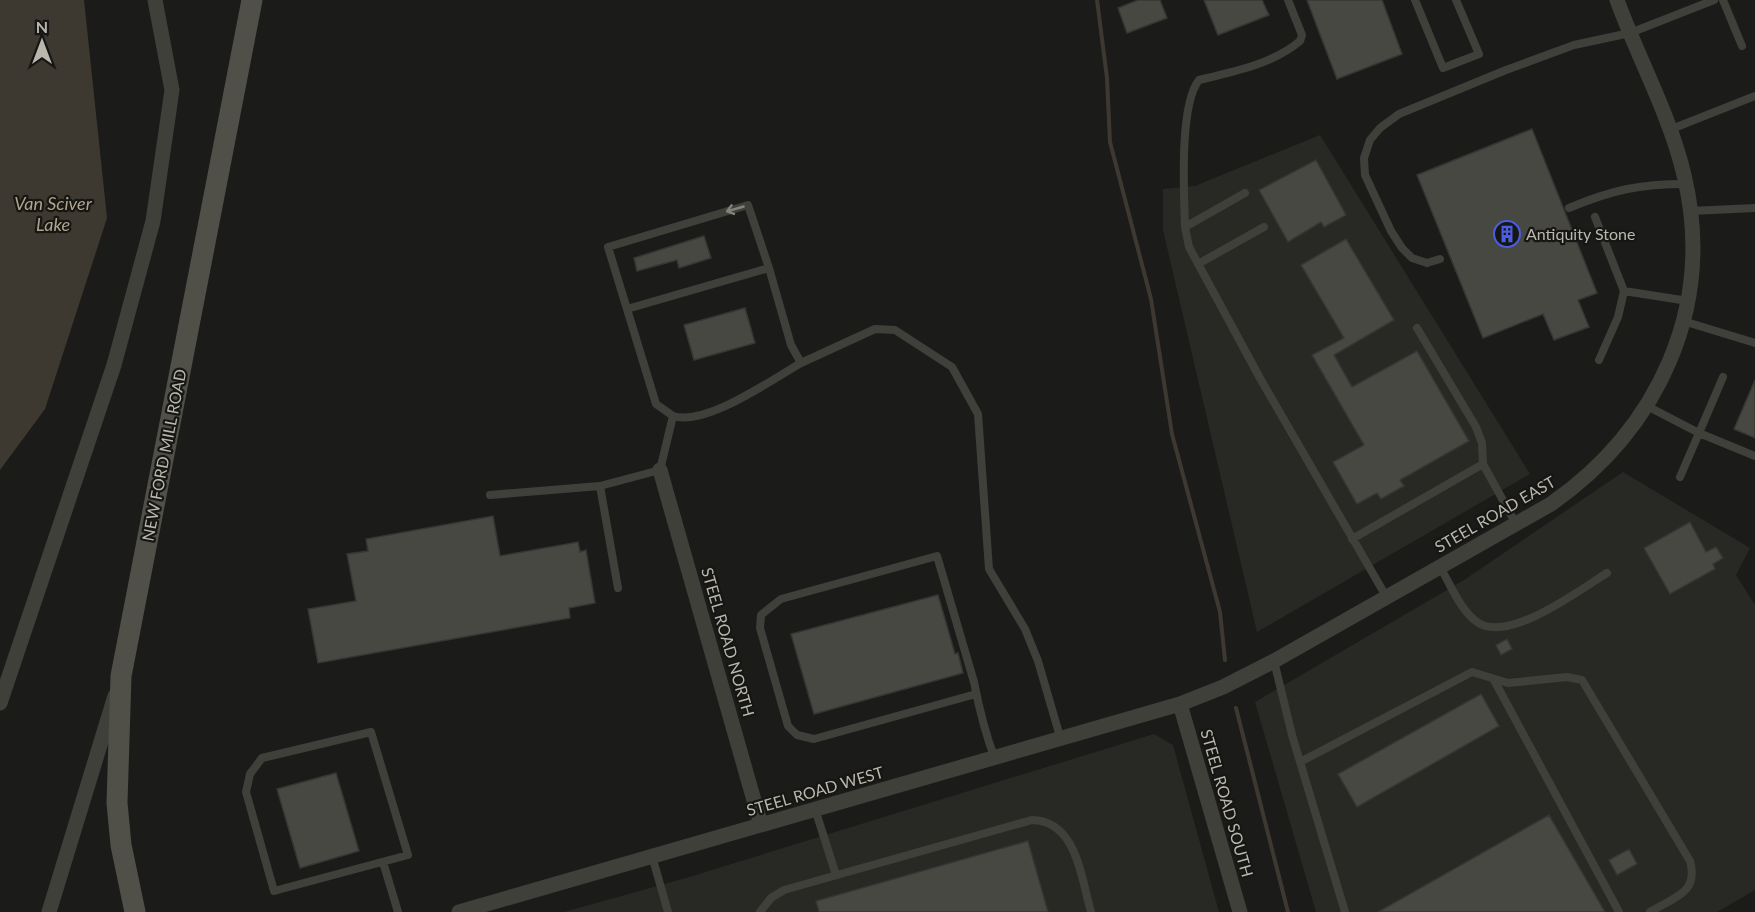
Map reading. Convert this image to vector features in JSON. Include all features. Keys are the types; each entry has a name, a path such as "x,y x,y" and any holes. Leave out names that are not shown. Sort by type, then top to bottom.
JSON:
{"street":[{"path":"0,703 114,365 153,221 172,90 155,0"},
{"name":"NEW FORD MILL ROAD","path":"135,912 121,845 117,803 121,676 252,0"},
{"name":"STEEL ROAD EAST","path":"1180,704 1223,687 1274,661 1551,504 1600,466 1621,443 1647,406 1670,362 1688,301 1692,264 1690,211 1686,184 1669,130 1617,0"},
{"name":"STEEL ROAD NORTH","path":"660,470 761,825"},
{"path":"49,912 121,676"},
{"name":"STEEL ROAD WEST","path":"459,912 498,907 652,856 1180,704"},
{"name":"STEEL ROAD SOUTH","path":"1180,704 1240,912"}],"lane":[{"path":"1288,0 1302,35 1300,41 1265,61 1218,77 1199,80 1195,86 1190,103 1183,174 1185,227 1189,247 1198,264 1387,598"},
{"path":"1415,0 1443,68 1479,54 1456,0"},
{"path":"1440,259 1427,263 1412,258 1391,231 1365,175 1364,158 1370,140 1399,114 1574,45 1630,33 1714,0"},
{"path":"1724,0 1742,46"},
{"path":"1669,130 1755,96"},
{"path":"1569,208 1613,191 1645,184 1686,184"},
{"path":"1185,227 1245,193"},
{"path":"801,363 791,345 748,205 608,247 656,404 673,416 683,419 716,410 801,363 875,329 895,330 952,367 978,414 989,569 1025,629 1038,661 1061,740"},
{"path":"1690,211 1755,208"},
{"path":"1595,217 1624,291 1618,317 1599,360"},
{"path":"1198,264 1264,227"},
{"path":"627,309 769,268"},
{"path":"1624,291 1688,301"},
{"path":"1683,321 1755,344"},
{"path":"1418,328 1476,427 1482,443 1483,464 1516,524"},
{"path":"1680,477 1724,377"},
{"path":"1647,406 1699,433 1755,456"},
{"path":"490,495 600,486 660,470 673,416"},
{"path":"1352,539 1483,464"},
{"path":"600,486 618,588"},
{"path":"976,694 814,739 801,737 788,726 760,628 761,615 781,599 937,556 976,694 985,734 995,759"},
{"path":"1440,567 1471,616 1481,624 1494,628 1509,627 1527,620 1606,573"},
{"path":"1274,661 1300,762 1345,912"},
{"path":"1300,762 1472,672 1508,683 1567,677 1582,680 1690,861 1694,875 1689,888 1650,912"},
{"path":"1494,680 1620,912"},
{"path":"371,732 408,855 383,862 274,891 246,792 247,783 255,766 262,758 371,732"},
{"path":"815,809 836,875"},
{"path":"760,912 771,898 784,890 1017,822 1045,820 1067,837 1091,912"},
{"path":"652,856 668,912"},
{"path":"383,862 398,912"}],"shaded area":[{"path":"1320,135 1530,474 1257,632 1163,230 1163,189 1195,186"},
{"path":"1623,472 1750,548 1736,575 1755,605 1755,890 1717,912 1316,912 1255,702 1464,580"},
{"path":"1154,734 1173,745 1219,912 564,912 686,878"}],"water":[{"name":"Van Sciver Lake","path":"0,0 84,0 107,218 45,409 0,470"}],"building":[{"path":"1138,0 1160,0 1167,18 1127,33 1118,8"},
{"path":"1204,0 1262,0 1269,15 1218,35"},
{"path":"1307,0 1382,0 1402,54 1337,79"},
{"name":"Antiquity Stone","path":"1532,129 1597,293 1578,300 1589,327 1554,340 1543,314 1483,338 1417,175"},
{"path":"1316,160 1346,215 1324,227 1321,222 1288,242 1259,190"},
{"path":"704,236 711,258 679,268 677,260 637,271 634,258"},
{"path":"1346,239 1394,320 1334,355 1352,387 1417,351 1469,441 1400,480 1404,486 1381,499 1377,493 1357,504 1333,462 1364,445 1312,355 1344,338 1301,265"},
{"path":"745,308 755,343 694,360 684,325"},
{"path":"1755,380 1755,438 1734,429"},
{"path":"493,516 500,556 578,542 580,552 586,550 595,603 569,608 570,618 318,663 308,609 356,601 347,554 368,551 366,539"},
{"path":"1690,522 1706,552 1716,547 1723,558 1713,564 1715,569 1670,594 1644,548"},
{"path":"938,595 955,654 958,653 963,673 814,714 791,634"},
{"path":"1507,639 1512,649 1501,655 1496,645"},
{"path":"1481,694 1499,726 1357,807 1338,774"},
{"path":"336,773 359,851 300,868 277,789"},
{"path":"1549,815 1605,912 1378,912"},
{"path":"1028,841 1048,912 819,912 816,901"},
{"path":"1629,849 1637,864 1617,875 1609,860"}],"waterway":[{"path":"1097,0 1107,78 1110,142 1151,299 1172,434 1220,612 1225,660"},
{"path":"1236,708 1288,912"}],"place":[{"name":"Antiquity Stone","path":"1507,234"}]}
